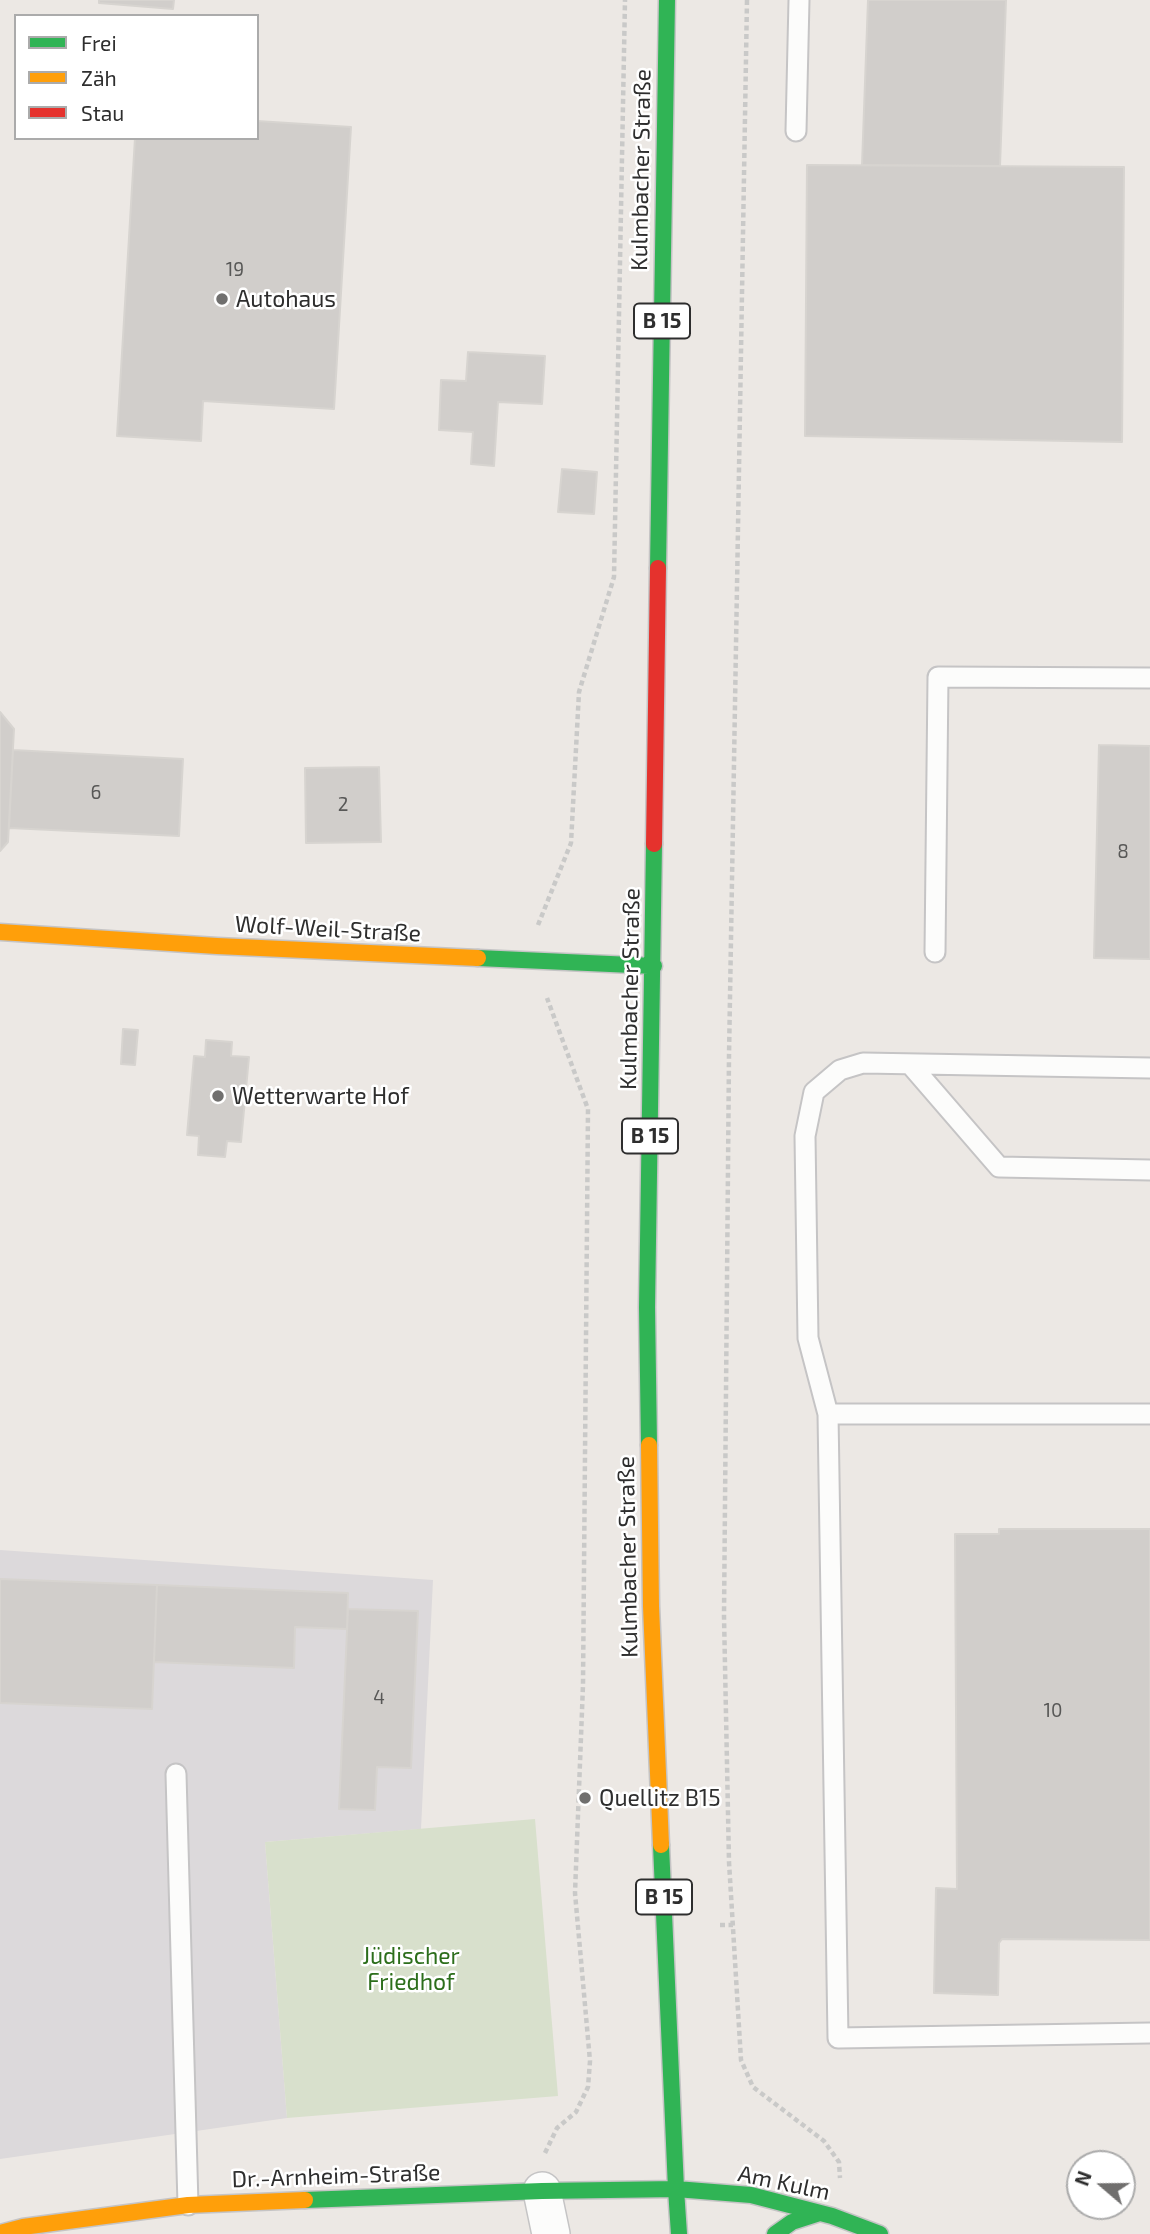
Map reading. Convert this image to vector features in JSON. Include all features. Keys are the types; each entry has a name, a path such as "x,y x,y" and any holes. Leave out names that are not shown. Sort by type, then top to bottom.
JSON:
{"main road":[{"name":"Kulmbacher Straße","path":"667,0 647,1307 651,1579 676,2189"},
{"name":"Wolf-Weil-Straße","path":"0,932 534,962 654,965"},
{"name":"Dr.-Arnheim-Straße","path":"0,2233 23,2227 187,2204 542,2191 676,2189"},
{"name":"Am Kulm","path":"676,2189 751,2195 826,2214 880,2234"},
{"name":"B 15","path":"676,2189 679,2234"},
{"path":"775,2234 792,2222 826,2214"}],"street":[{"path":"542,2191 551,2234"}],"lane":[{"path":"796,131 799,0"},
{"path":"935,952 938,677 1150,678"},
{"path":"1150,1069 863,1063 840,1070 814,1092 804,1136 808,1338 828,1414 838,2038 1150,2033"},
{"path":"910,1064 999,1167 1150,1170"},
{"path":"828,1414 1150,1414"},
{"path":"176,1774 187,2204"}],"path":[{"path":"542,2191 546,2148 557,2128 576,2112 588,2087 590,2061 575,1894 582,1798 588,1109 534,962 539,919 571,843 579,692 614,577 625,0"},
{"path":"747,0 729,1042 724,1602 733,1925 741,2060 753,2087 824,2141 839,2162 841,2177 826,2214"},
{"path":"720,1925 733,1925"}],"shaded area":[{"path":"0,1550 433,1580 421,1829 265,1842 287,2118 0,2159"}],"green space":[{"name":"Jüdischer Friedhof","path":"535,1819 558,2096 287,2118 265,1842"}],"building":[{"path":"99,0 174,0 173,9 99,3"},
{"path":"868,0 1006,0 1000,166 862,165"},
{"path":"259,121 351,127 334,409 203,401 201,441 117,436 135,140 259,140"},
{"path":"807,165 1124,167 1122,442 805,436"},
{"path":"468,352 545,356 542,404 498,402 494,466 471,464 473,432 439,430 441,380 466,381"},
{"path":"562,469 597,472 594,514 558,512"},
{"path":"0,712 14,729 8,842 0,851"},
{"path":"1099,745 1150,746 1150,959 1094,958"},
{"path":"13,750 183,759 179,836 9,828"},
{"path":"379,767 381,842 306,843 305,768"},
{"path":"123,1029 138,1030 135,1065 121,1064"},
{"name":"Wetterwarte Hof","path":"206,1040 232,1042 231,1056 249,1057 241,1142 227,1141 225,1157 198,1155 199,1136 187,1135 194,1056 205,1057"},
{"path":"999,1529 1150,1529 1150,1940 1002,1939 999,1943 998,1995 934,1993 936,1888 957,1889 955,1534 999,1534"},
{"path":"0,1579 157,1585 152,1709 0,1703"},
{"path":"157,1585 348,1593 347,1629 295,1627 294,1668 154,1662"},
{"path":"348,1609 418,1611 411,1768 377,1767 375,1810 339,1809"}],"traffic: fast":[{"path":"658,568 667,0"},
{"path":"649,1445 647,1307 654,844"},
{"path":"478,958 654,966"},
{"path":"661,1845 676,2189"},
{"path":"305,2200 676,2189 751,2195 832,2216 880,2234"},
{"path":"676,2189 679,2234"},
{"path":"775,2234 792,2222 820,2213"}],"traffic: slow":[{"path":"0,932 217,946 478,958"},
{"path":"649,1445 651,1606 661,1845"},
{"path":"0,2233 23,2227 188,2205 305,2200"}],"traffic: jam":[{"path":"654,844 658,568"}],"place":[{"name":"Autohaus","path":"222,299"},
{"name":"Wetterwarte Hof","path":"218,1096"},
{"name":"Quellitz B15","path":"585,1798"}]}
